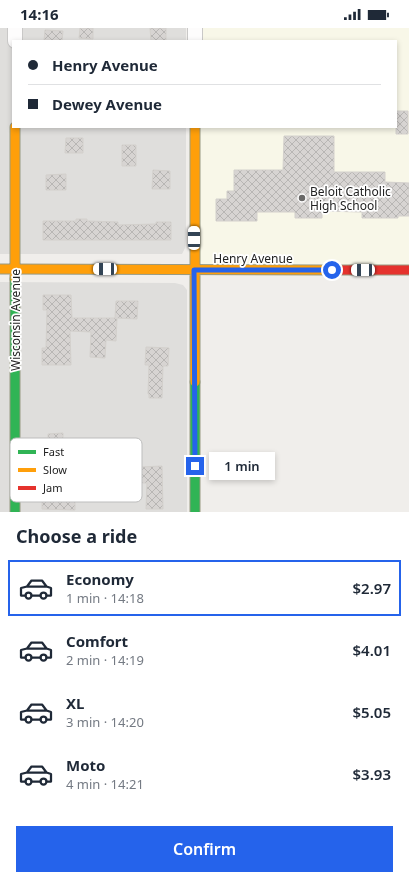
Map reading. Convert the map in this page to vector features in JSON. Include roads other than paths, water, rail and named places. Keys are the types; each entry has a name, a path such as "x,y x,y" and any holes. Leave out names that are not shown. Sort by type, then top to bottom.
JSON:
{"street":[{"path":"15,28 15,40"},
{"path":"195,28 195,40"},
{"name":"Wisconsin Avenue","path":"15,128 15,438"},
{"path":"194,128 195,512"},
{"name":"Henry Avenue","path":"0,269 409,270"}],"place":[{"name":"Beloit Catholic High School","path":"302,198"}]}
